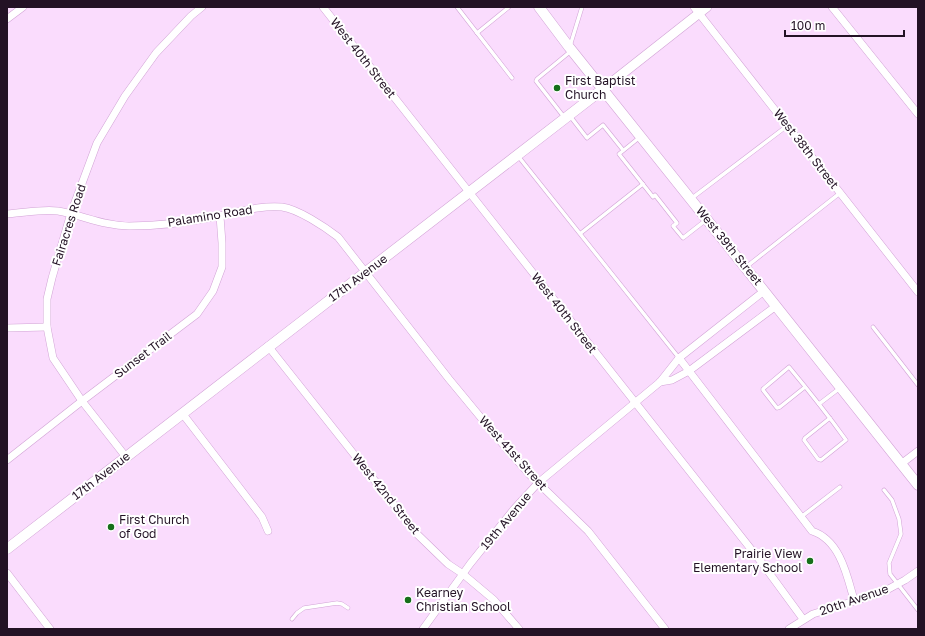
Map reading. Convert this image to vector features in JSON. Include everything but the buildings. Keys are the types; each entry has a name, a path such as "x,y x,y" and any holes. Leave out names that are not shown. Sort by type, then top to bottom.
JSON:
{"main road":[{"name":"West 39th Street","path":"539,7 918,485"},
{"name":"17th Avenue","path":"7,548 603,89"}],"street":[{"path":"7,19 22,7"},
{"name":"Fairacres Road","path":"126,457 82,401 54,358 47,327 46,308 49,289 71,214 97,143 125,96 156,52 191,16 202,7"},
{"name":"West 40th Street","path":"323,7 762,563 803,619"},
{"name":"17th Avenue","path":"603,89 697,10 707,7"},
{"path":"832,7 918,114"},
{"name":"West 38th Street","path":"697,10 918,292"},
{"name":"Palamino Road","path":"7,214 48,210 71,214 102,223 128,226 184,223 263,208 283,207 323,225 338,237 366,273"},
{"name":"Sunset Trail","path":"7,460 197,314 213,291 222,267 220,216"},
{"name":"West 41st Street","path":"366,273 454,385 506,448 538,483 588,531 665,629"},
{"name":"19th Avenue","path":"423,629 463,574 514,509 538,483 660,382 679,358 764,291"},
{"name":"19th Avenue","path":"660,382 672,380 689,371 776,306"},
{"path":"7,328 47,327"},
{"name":"West 42nd Street","path":"268,346 418,535 448,564 463,574 494,600 519,629"},
{"path":"679,358 812,531 820,534 836,550 843,562 854,600"},
{"path":"182,414 262,517 268,531"},
{"path":"902,464 918,452"},
{"name":"20th Avenue","path":"789,629 813,614 883,592 918,570"},
{"path":"7,573 50,629"}],"lane":[{"path":"457,7 512,78"},
{"path":"477,33 509,7"},
{"path":"582,7 571,49 536,81 537,84 587,138 603,125 623,150"},
{"path":"691,199 787,126"},
{"path":"641,136 619,154 653,197 655,194 677,223 673,226 683,238 707,219"},
{"path":"518,155 679,358"},
{"path":"581,233 643,184"},
{"path":"745,268 840,193"},
{"path":"873,327 918,385"},
{"path":"805,387 777,408 763,390 763,388 789,367 830,418 846,440 821,460 818,459 804,440 830,418"},
{"path":"819,404 840,387"},
{"path":"801,517 840,487"},
{"path":"884,490 892,500 899,519 901,534 889,563 890,574 918,610"},
{"path":"292,619 304,608 337,603 348,608"}],"place":[{"name":"First Baptist Church","path":"557,88"},
{"name":"First Church of God","path":"111,527"},
{"name":"Prairie View Elementary School","path":"810,561"},
{"name":"Kearney Christian School","path":"408,600"}]}
